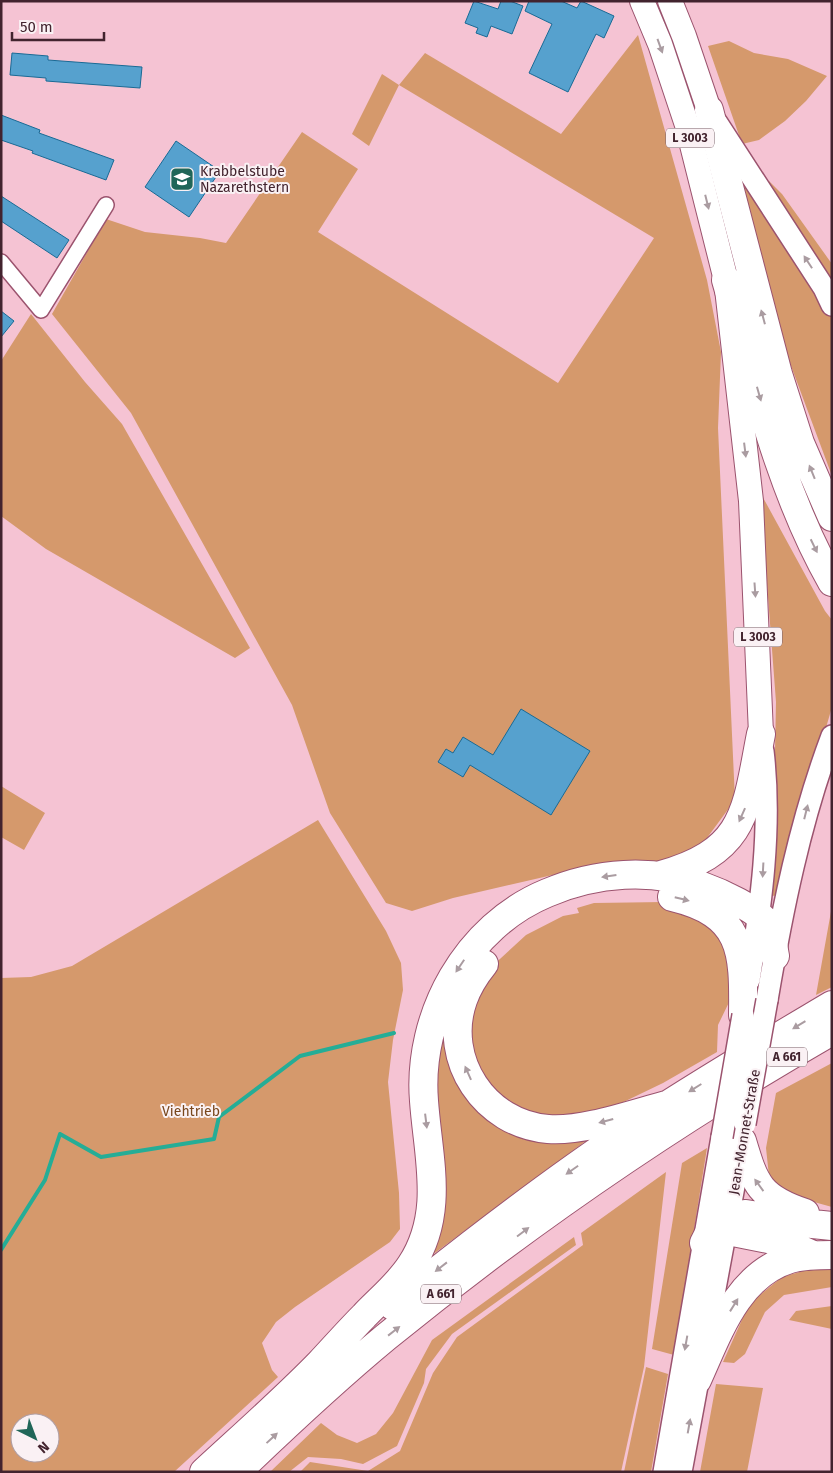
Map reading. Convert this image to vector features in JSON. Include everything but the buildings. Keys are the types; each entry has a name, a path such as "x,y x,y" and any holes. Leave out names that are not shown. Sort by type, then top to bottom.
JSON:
{"highway":[{"path":"709,110 778,374 800,443 832,517"},
{"path":"726,280 776,451 808,534 832,582"},
{"path":"658,876 693,865 706,858 718,849 740,822 747,804 761,734"},
{"path":"319,1364 365,1314 391,1291 412,1264 426,1233 433,1191 432,1162 424,1102 426,1056 435,1016 445,992 459,968 476,946 497,924 534,899 558,888 585,880 615,875 658,876 687,881 712,890 732,899 759,916 769,926 775,956"},
{"path":"670,1104 590,1125 561,1130 536,1128 522,1124 504,1115 484,1099 475,1088 462,1058 458,1031 459,1016 469,985 490,957 502,945 528,923 553,910 581,899 609,894 624,892 654,894 689,901 704,907 723,921 732,933 740,955 744,974 744,1014"},
{"name":"A 661","path":"204,1472 319,1364 473,1242 554,1182 670,1104 832,1005"},
{"name":"A 661","path":"237,1472 339,1377 386,1337 536,1222 690,1117 832,1031"},
{"path":"736,1134 752,1175 765,1193 784,1206 832,1225"},
{"path":"717,1224 746,1214 803,1223 832,1225"},
{"path":"717,1224 822,1255"},
{"path":"697,1380 728,1315 748,1285 759,1275 781,1262 791,1258 822,1255"}],"main road":[{"name":"L 3003","path":"642,1 660,44 687,125 726,280 751,501 761,734 766,780 759,916 744,1014"},
{"name":"L 3003","path":"670,1 709,110 824,288 832,305"},
{"name":"Jean-Monnet-Straße","path":"664,1472 811,794 832,736"},
{"name":"Jean-Monnet-Straße","path":"736,1134 744,1014"},
{"name":"Jean-Monnet-Straße","path":"681,1472 697,1380 717,1224"}],"street":[{"path":"1,262 41,310 106,205"}],"green space":[{"path":"638,35 707,280 721,352 718,428 735,800 701,846 658,865 570,871 453,898 412,911 386,903 330,813 292,705 131,413 52,314 106,219 145,232 226,243 302,132 358,169 318,232 558,383 654,238 399,85 425,53 561,134"},
{"path":"729,41 754,53 788,59 827,76 806,101 785,121 759,140 742,144 708,46"},
{"path":"382,74 399,85 369,146 352,134"},
{"path":"740,170 767,214 769,181 782,194 832,264 832,476 778,331"},
{"path":"31,314 85,382 122,424 250,648 235,658 46,549 1,516 1,361"},
{"path":"760,492 825,611 832,620 832,707 795,817 780,895 772,896 776,702"},
{"path":"1,786 45,813 24,850 1,837"},
{"name":"Viehtrieb","path":"318,820 386,931 401,963 403,990 393,1040 388,1082 399,1193 400,1229 390,1242 276,1322 262,1343 272,1370 278,1377 174,1472 1,1472 1,978 31,977 72,966"},
{"path":"664,902 697,916 723,939 734,992 718,1025 717,1052 663,1083 607,1110 535,1120 485,1088 465,1034 476,981 526,935 563,916 579,913 577,908 594,903"},
{"path":"832,906 832,987 816,995"},
{"path":"449,1002 479,1105 602,1129 420,1264 433,1056"},
{"path":"832,1063 832,1207 785,1194 769,1176 766,1148 776,1093"},
{"path":"707,1148 674,1355 652,1349 682,1163"},
{"path":"666,1172 644,1367 621,1472 300,1472 310,1462 368,1471 400,1451 433,1373 457,1337 583,1245 581,1233"},
{"path":"574,1237 576,1245 452,1334 426,1369 424,1383 397,1446 363,1464 341,1459 308,1457 289,1472 270,1472 321,1423 337,1435 357,1443 376,1434 393,1413 432,1340"},
{"path":"832,1266 832,1287 784,1295 765,1312 745,1354 734,1363 723,1362 749,1304 782,1277 817,1267"},
{"path":"832,1306 832,1329 789,1320 796,1311"},
{"path":"646,1367 668,1374 651,1472 624,1472"},
{"path":"716,1384 763,1388 747,1472 700,1472"}],"waterway":[{"path":"1,1250 45,1180 60,1134 101,1157 214,1139 219,1117 300,1056 394,1033"}],"place":[{"name":"Krabbelstube Nazarethstern","path":"182,179"}]}
